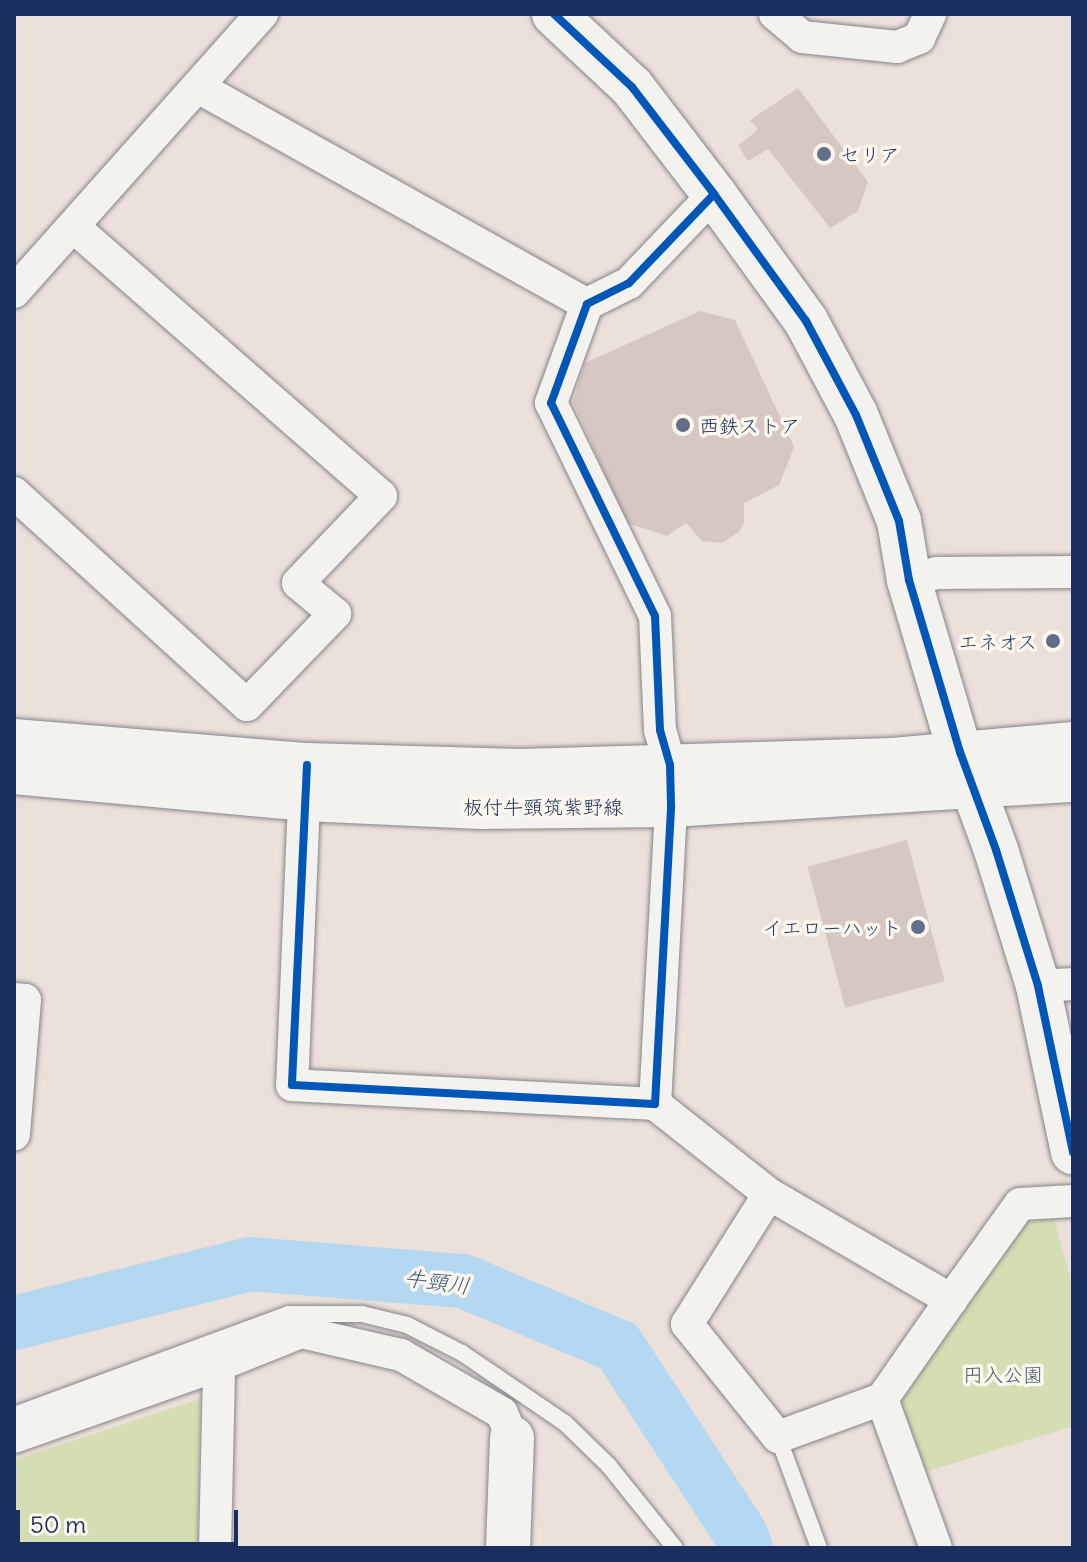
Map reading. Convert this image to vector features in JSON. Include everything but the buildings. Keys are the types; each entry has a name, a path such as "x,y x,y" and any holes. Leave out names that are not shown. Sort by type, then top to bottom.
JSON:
{"main road":[{"path":"554,14 632,87 714,194 806,321 856,415 899,521 909,580 966,769 996,850 1055,985 1073,1152"},
{"name":"板付牛頸筑紫野線","path":"14,741 305,782"},
{"name":"板付牛頸筑紫野線","path":"966,769 1073,744"},
{"name":"板付牛頸筑紫野線","path":"14,772 305,782 521,771 670,785 966,769 1073,780"},
{"path":"508,1548 512,1438"}],"street":[{"path":"775,14 802,37 897,47 919,38 930,14"},
{"path":"14,292 75,228 259,15"},
{"path":"198,87 587,304"},
{"path":"655,1104 670,785 660,730 655,616 551,403 587,304 629,283 714,194"},
{"path":"14,493 247,705 335,614 298,583 381,496 75,228"},
{"path":"909,580 937,573 1073,572"},
{"path":"305,782 292,1085 655,1104 769,1194 951,1300"},
{"path":"14,999 25,1000 14,1135"},
{"path":"769,1194 687,1324 778,1437 882,1399 1020,1204 1073,1201"},
{"path":"14,1437 219,1365 301,1332 401,1355 502,1413 512,1438"},
{"path":"215,1548 219,1365"},
{"path":"882,1399 936,1548"}],"lane":[{"path":"14,1415 288,1314 362,1314 407,1325 462,1353 565,1423 609,1466 675,1548"},
{"path":"778,1437 819,1548"}],"green space":[{"name":"円入公園","path":"1054,1219 1073,1289 1073,1426 925,1472 900,1401 1022,1221"},
{"path":"200,1399 197,1548 14,1548 14,1460"}],"waterway":[{"name":"牛頸川","path":"14,1323 250,1264 463,1281 618,1346 741,1535 746,1548"}],"cycle path":[{"path":"554,14 632,87 714,194 806,321 856,415 899,521 909,580 960,752 996,850 1038,986 1073,1152"},
{"path":"307,765 292,1085 655,1104 671,805 670,765 660,730 655,616 551,403 587,304 629,283 714,194"}],"place":[{"name":"セリア","path":"824,154"},
{"name":"西鉄ストア","path":"683,425"},
{"name":"エネオス","path":"1053,641"},
{"name":"イエローハット","path":"918,927"}]}
